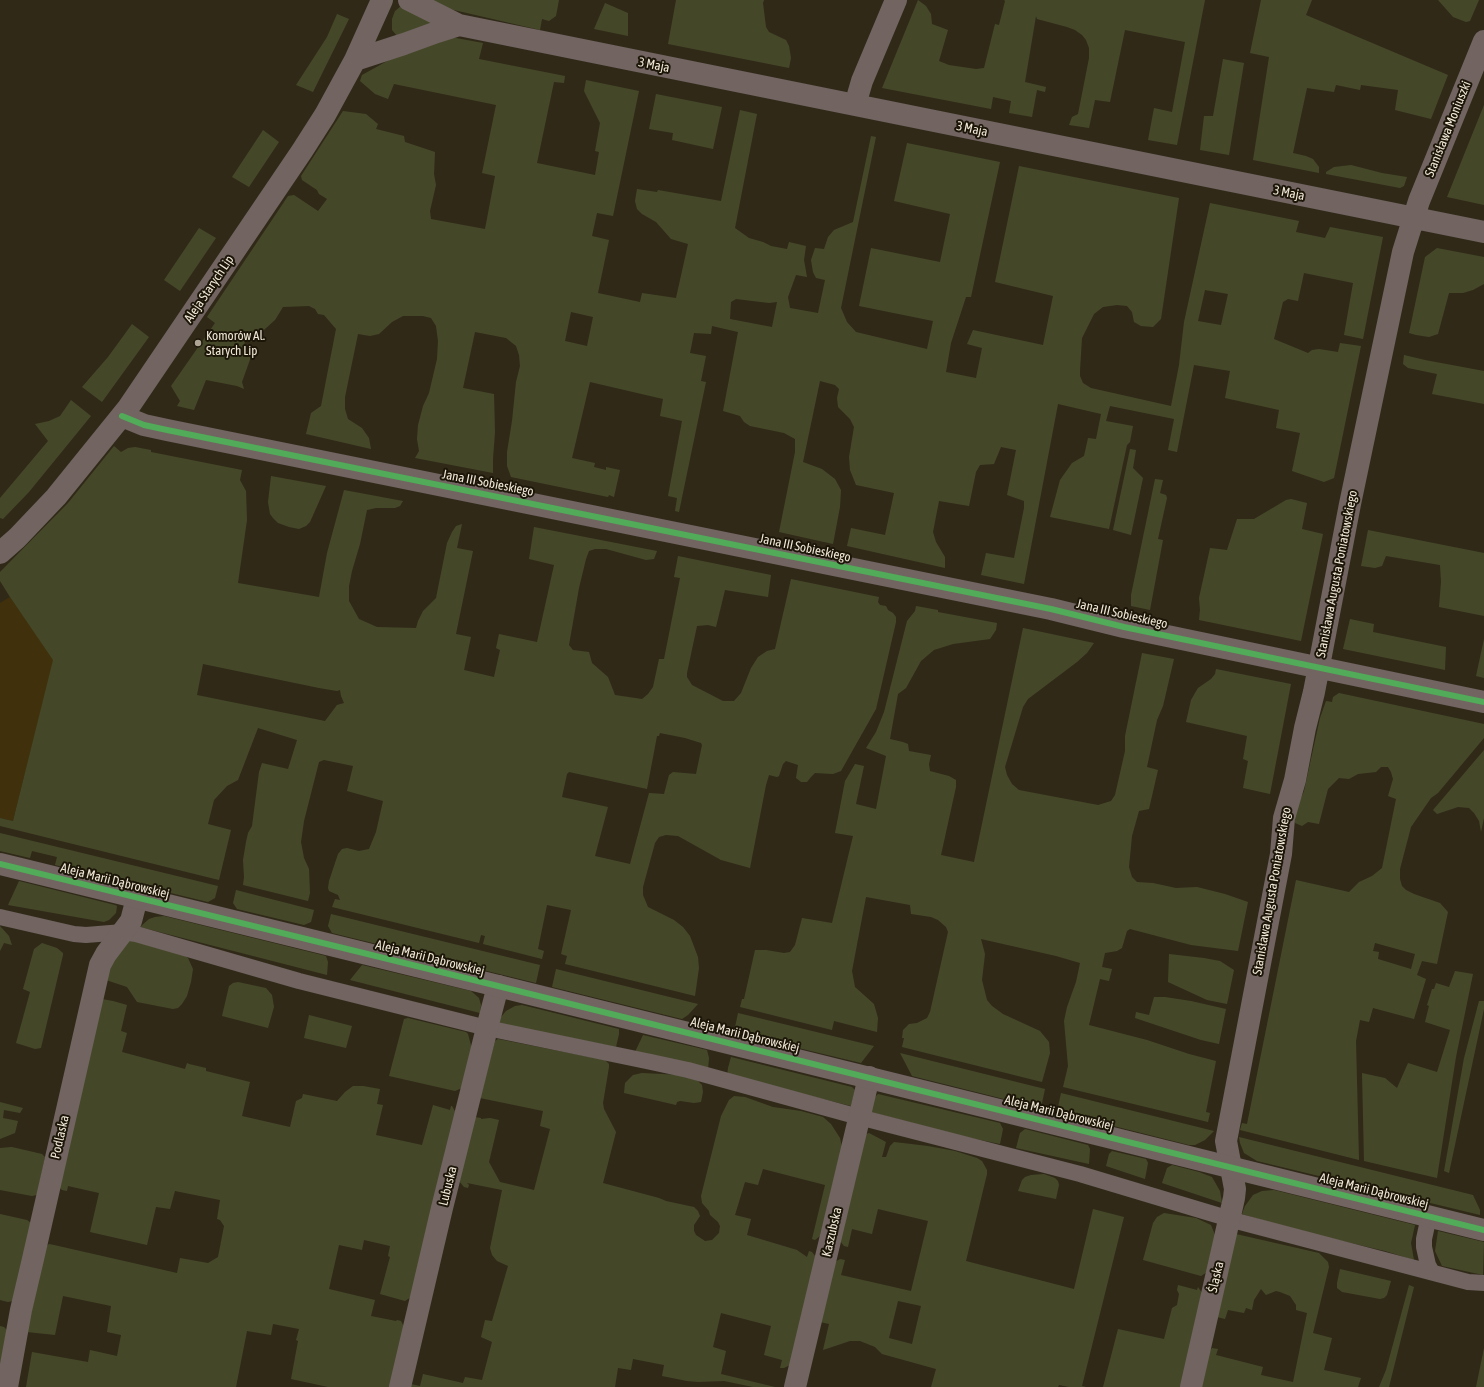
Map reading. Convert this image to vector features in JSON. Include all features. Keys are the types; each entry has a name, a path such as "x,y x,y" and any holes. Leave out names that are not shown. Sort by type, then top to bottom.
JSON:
{"street":[{"name":"Aleja Starych Lip","path":"0,553 17,538 56,497 122,416 183,328 325,115 355,60 382,0"},
{"name":"3 Maja","path":"409,0 459,25 1484,232"},
{"path":"855,105 862,81 896,0"},
{"name":"3 Maja","path":"355,60 459,25"},
{"name":"Stanisława Moniuszki","path":"1413,217 1484,41"},
{"name":"Stanisława Augusta Poniatowskiego","path":"1231,1167 1226,1141 1281,854 1284,818 1314,692 1350,504 1402,252 1413,217"},
{"name":"Jana III Sobieskiego","path":"122,416 144,425 1051,609 1124,627 1484,702"},
{"name":"Aleja Marii Dąbrowskiej","path":"0,864 869,1077 1484,1230"},
{"name":"Podlaska","path":"7,1387 21,1310 100,965 106,954 131,921 137,898"},
{"name":"Lubuska","path":"400,1387 498,986"},
{"name":"Kaszubska","path":"795,1387 869,1077"},
{"name":"Śląska","path":"1191,1387 1234,1198 1235,1189 1231,1167"}],"lane":[{"path":"0,917 74,934 86,935 123,932 136,934 299,981 487,1028 651,1062 1080,1174 1247,1224 1468,1282 1484,1283"},
{"path":"1429,1216 1424,1239 1424,1247 1428,1265 1432,1272"}],"shaded area":[{"path":"10,597 54,660 13,821 0,818 0,603"}],"green space":[{"path":"425,0 559,0 556,16 549,21 542,19 540,30 441,7"},
{"path":"676,0 764,0 763,3 766,27 769,32 786,40 789,46 791,58 789,68 668,44"},
{"path":"918,0 926,6 931,14 932,24 948,30 939,61 949,65 976,69 984,68 995,24 999,25 1004,0 1205,0 1177,145 1148,140 1154,108 1172,112 1185,42 1125,30 1110,102 1095,100 1089,128 1069,125 1072,117 1078,114 1089,58 1089,48 1086,40 1075,30 1037,19 1036,16 1025,82 1046,87 1045,92 1037,90 1032,117 1009,113 1011,101 993,97 991,109 882,88"},
{"path":"1261,0 1312,0 1306,15 1448,75 1431,119 1395,110 1398,90 1361,85 1360,90 1336,85 1334,92 1307,88 1293,153 1313,159 1319,167 1319,173 1253,160 1269,57 1250,53"},
{"path":"1438,0 1479,0 1470,21 1466,22 1453,17"},
{"path":"605,3 628,13 628,36 594,29"},
{"path":"401,6 435,22 398,37 392,30 392,19 395,11"},
{"path":"337,14 349,19 313,92 296,85 327,37"},
{"path":"445,38 456,38 483,43 479,59 565,76 564,83 554,82 537,163 595,175 599,152 595,151 600,123 584,91 586,80 639,91 613,216 597,213 592,236 609,240 598,293 640,302 642,293 676,298 688,244 671,239 656,222 642,214 637,209 635,201 637,189 657,192 658,190 721,201 740,110 757,114 735,228 749,238 771,246 787,249 789,242 806,246 804,260 807,277 796,275 788,297 790,308 818,313 825,280 816,278 813,272 811,260 815,248 824,249 828,237 834,230 853,222 871,136 876,137 841,308 847,322 856,332 927,349 933,321 859,306 871,248 940,262 950,214 894,201 907,143 1000,162 971,297 966,297 951,343 946,372 976,378 982,348 967,344 973,330 1043,345 1053,296 995,282 1019,166 1179,198 1161,319 1153,327 1141,326 1134,322 1132,312 1127,306 1117,305 1103,307 1094,314 1082,338 1080,370 1080,376 1083,383 1091,388 1171,406 1179,365 1184,322 1210,203 1299,221 1296,232 1325,238 1330,227 1383,237 1363,339 1344,335 1353,283 1304,273 1298,301 1288,299 1283,302 1274,339 1308,353 1312,350 1319,349 1338,352 1340,343 1361,346 1334,478 1324,482 1292,471 1300,433 1276,428 1279,410 1225,398 1230,371 1194,365 1177,452 1168,450 1174,419 1110,406 1106,421 1133,426 1130,442 1127,445 1109,529 1050,517 1060,480 1072,463 1084,456 1088,438 1096,439 1101,414 1058,404 1024,584 981,575 986,553 1014,558 1024,508 1024,501 1007,495 1016,450 1001,447 994,464 980,465 976,472 969,506 939,501 933,532 936,542 945,557 945,568 847,546 851,528 885,535 894,493 856,485 850,470 849,457 854,427 850,419 838,407 837,398 839,389 835,385 820,381 803,462 822,469 835,479 841,490 840,507 833,544 779,532 795,452 795,439 784,433 750,426 744,422 740,416 723,411 738,332 712,326 711,334 694,333 690,353 706,356 701,381 706,382 679,512 675,511 677,498 668,496 682,421 660,416 663,399 590,382 572,458 595,463 594,467 606,470 606,467 620,470 614,497 511,477 507,466 507,452 516,382 520,366 516,346 506,338 475,332 463,388 494,394 495,432 493,473 415,458 419,451 417,439 418,425 423,406 429,393 437,359 438,341 436,326 431,318 423,316 403,316 392,322 379,334 370,336 358,334 345,397 345,409 348,419 362,428 369,438 371,449 306,434 311,413 321,406 336,329 324,315 318,314 315,309 309,306 283,307 275,320 255,340 251,342 245,341 244,346 251,351 252,354 242,382 244,389 237,386 206,380 194,410 177,406 180,401 171,386 215,323 207,317 288,196 294,195 318,211 327,199 302,180 301,176 343,111 366,114 378,124 376,129 404,136 405,142 435,152 434,174 436,185 430,211 431,219 485,229 495,176 482,173 496,105 394,84 388,99 375,94 360,81 362,75 398,55","holes":["1205,290 1228,294 1221,325 1198,321","736,299 769,303 777,302 772,327 730,319 731,302","571,312 593,317 587,346 565,341"]},
{"path":"1223,59 1244,63 1229,155 1200,150 1204,116 1213,116"},
{"path":"656,94 722,107 713,149 672,140 673,133 649,129"},
{"path":"1484,105 1484,205 1447,197"},
{"path":"263,130 279,142 249,187 232,177"},
{"path":"1351,165 1382,173 1407,177 1404,186 1400,188 1326,174 1326,172 1334,167"},
{"path":"199,228 216,238 180,291 164,280"},
{"path":"1437,248 1484,257 1484,284 1463,293 1449,293 1438,334 1429,337 1416,335 1409,333 1425,257"},
{"path":"132,324 149,337 102,402 82,387 108,357"},
{"path":"1404,355 1484,371 1484,404 1432,394 1437,374 1408,368 1403,364"},
{"path":"71,400 91,416 29,492 3,519 0,518 0,498 48,441 35,424 49,421 60,416"},
{"path":"114,446 121,452 128,448 135,447 151,450 151,452 242,470 240,480 246,491 247,520 238,583 319,597 327,553 344,490 403,501 400,506 395,508 376,508 367,510 360,544 352,571 349,586 349,601 359,619 377,627 416,628 423,611 436,598 447,543 456,526 462,524 457,548 473,551 456,634 471,637 464,670 494,677 500,650 496,648 499,634 537,642 554,565 529,559 534,527 657,551 654,559 646,560 606,549 595,549 589,551 579,588 569,645 573,650 589,652 592,663 608,677 615,695 642,699 653,687 659,659 664,659 680,578 674,577 678,556 771,575 768,597 725,590 716,627 708,625 697,626 687,677 692,685 723,701 734,701 741,693 751,668 758,657 767,651 775,649 791,579 879,597 878,602 880,605 886,606 888,610 893,613 896,617 896,622 876,709 841,771 833,774 815,773 807,782 801,782 796,778 798,765 786,761 783,764 779,776 769,775 750,868 721,860 678,836 666,835 659,837 655,843 643,887 643,895 648,907 674,920 683,927 690,936 698,957 699,968 695,996 565,964 567,956 561,954 571,910 547,905 538,949 544,951 542,959 483,944 485,936 481,935 479,943 332,907 335,899 340,900 338,895 329,891 328,888 338,854 342,849 347,848 359,851 369,849 376,832 383,801 347,791 353,766 324,760 319,762 304,821 301,842 304,858 309,869 310,893 308,901 243,885 243,860 248,833 252,826 259,772 262,763 288,769 297,740 258,728 238,780 227,786 214,800 208,824 231,830 219,880 0,826 0,818 13,821 53,660 0,581 0,572 68,503","holes":["203,664 319,688 337,691 340,690 344,703 337,705 325,721 197,695","660,733 701,743 702,745 696,774 673,772 669,775 664,794 649,793 630,864 595,856 608,807 562,797 567,774 569,772 647,789 657,736 659,736"]},
{"path":"1130,449 1136,450 1133,468 1143,478 1131,535 1113,530"},
{"path":"271,476 326,486 310,522 306,526 299,529 289,527 278,523 270,514 268,502"},
{"path":"1155,479 1163,480 1160,493 1166,495 1167,498 1158,539 1163,540 1150,610 1131,606 1131,595"},
{"path":"1291,499 1307,503 1302,529 1323,534 1301,641 1199,620 1199,598 1210,548 1227,550 1237,519 1254,519 1286,500"},
{"path":"1368,530 1484,553 1484,616 1439,607 1441,582 1440,565 1386,556 1382,566 1375,568 1361,566"},
{"path":"916,606 938,610 938,612 997,623 996,630 990,639 953,644 934,650 921,661 906,688 898,694 890,739 908,744 909,751 931,755 929,764 930,771 949,776 956,780 956,787 941,855 974,862 1023,628 1094,643 1087,653 1028,699 1023,707 1005,767 1012,784 1019,790 1098,805 1111,801 1115,795 1125,751 1125,736 1142,653 1174,659 1163,706 1157,720 1147,767 1158,770 1149,809 1139,811 1132,836 1129,867 1132,877 1137,882 1153,883 1176,888 1197,887 1248,902 1238,951 1191,945 1130,929 1127,931 1122,948 1117,951 1105,953 1102,967 1112,969 1109,981 1100,979 1089,1025 1147,1040 1216,1061 1206,1112 1210,1113 1208,1122 1063,1087 1068,1066 1064,1021 1080,963 1056,956 981,939 985,954 982,980 987,1000 992,1006 1003,1014 1040,1031 1049,1042 1050,1053 1042,1082 902,1047 904,1038 902,1038 903,1030 909,1024 917,1023 927,1018 930,1012 948,932 946,927 938,920 931,917 911,914 910,905 866,897 852,971 855,987 874,1004 878,1018 877,1032 834,1021 832,1030 740,1007 742,999 744,999 755,950 784,953 790,952 795,945 802,918 832,923 853,836 835,833 845,781 855,764 864,766 856,804 876,809 886,756 866,748 876,732 884,712 907,621 915,611"},
{"path":"1350,619 1374,624 1373,632 1446,647 1445,670 1343,649"},
{"path":"1484,639 1484,678 1476,676"},
{"path":"1216,669 1291,684 1270,794 1243,788 1248,761 1243,759 1247,736 1186,722 1191,700 1198,688 1211,679 1215,674"},
{"path":"1339,693 1484,724 1484,738 1438,793 1431,798 1411,827 1400,869 1402,886 1414,894 1440,903 1448,912 1437,964 1422,961 1417,975 1426,979 1414,1019 1373,1008 1369,1022 1360,1020 1356,1041 1359,1160 1240,1130 1242,1123 1247,1124 1296,880 1349,892 1359,882 1372,876 1382,868 1396,799 1388,796 1393,779 1388,767 1381,767 1376,772 1358,774 1349,779 1339,778 1328,789 1319,824 1308,822 1302,826 1295,823 1294,814 1304,791 1320,718 1326,701 1332,702 1333,697","holes":["1375,943 1415,954 1411,969 1378,959 1379,952 1373,951"]},
{"path":"1484,750 1484,818 1481,832 1479,821 1469,808 1458,807 1437,814 1433,810"},
{"path":"0,833 218,886 215,898 208,902 55,865 57,857 32,851 30,858 0,851"},
{"path":"19,881 115,905 117,906 116,913 109,920 104,922 8,905"},
{"path":"236,890 314,910 311,922 304,925 237,909 233,903"},
{"path":"331,914 540,965 536,983 332,933 328,926"},
{"path":"164,916 326,956 328,962 327,975 140,927 149,919"},
{"path":"0,926 9,936 12,945 4,943 0,951"},
{"path":"129,940 184,955 188,958 193,969 191,982 187,996 178,1008 173,1009 137,1002 127,987 106,980 110,966"},
{"path":"42,943 57,948 63,953 63,955 41,1048 35,1049 16,1043 30,992 23,989 34,949"},
{"path":"1169,954 1220,961 1234,970 1227,1004 1207,1000 1168,982"},
{"path":"362,965 471,991 479,998 481,1005 480,1013 350,980"},
{"path":"556,969 698,1004 682,1019 552,987"},
{"path":"1455,971 1473,974 1456,1057 1437,1178 1364,1161 1362,1073 1385,1078 1397,1088 1408,1063 1437,1072 1450,1030 1425,1022 1429,1006 1427,1005 1432,989 1434,989 1436,983 1449,987"},
{"path":"238,982 266,988 272,995 274,1007 268,1028 222,1016 229,986"},
{"path":"1154,997 1191,1001 1226,1009 1219,1044 1201,1040 1135,1018 1136,1012 1149,1015"},
{"path":"102,999 127,1005 121,1031 127,1033 122,1052 185,1069 187,1063 206,1068 206,1071 250,1082 242,1116 290,1127 296,1101 302,1098 303,1094 337,1101 353,1086 363,1086 380,1089 377,1104 383,1105 376,1135 422,1145 433,1105 450,1110 452,1106 456,1113 411,1297 405,1301 380,1294 390,1257 388,1256 390,1246 364,1240 362,1250 339,1245 329,1289 375,1300 371,1316 401,1321 404,1327 390,1387 328,1387 291,1379 298,1341 296,1340 299,1329 273,1324 271,1335 247,1331 236,1387 26,1387 32,1352 88,1362 90,1350 117,1356 121,1335 107,1332 111,1306 63,1296 55,1335 27,1332 45,1247 49,1244 177,1273 180,1258 208,1263 218,1257 224,1226 220,1220 217,1219 220,1200 175,1191 170,1209 156,1207 147,1245 90,1232 99,1193 68,1186 67,1191 62,1190 59,1187"},
{"path":"1479,1001 1484,1001 1484,1009 1449,1173 1444,1171 1464,1058"},
{"path":"522,1005 619,1029 616,1047 498,1024 506,1011 515,1006"},
{"path":"738,1013 874,1046 861,1063 815,1052 734,1032"},
{"path":"309,1015 352,1026 346,1048 304,1038"},
{"path":"408,1018 466,1032 468,1034 472,1049 462,1088 455,1091 389,1076 404,1019"},
{"path":"643,1035 707,1050 709,1058 708,1070 634,1054"},
{"path":"498,1039 605,1060 609,1064 609,1067 603,1103 604,1109 616,1132 603,1183 666,1201 694,1207 700,1216 694,1225 694,1231 696,1235 705,1241 712,1240 719,1233 720,1226 702,1203 701,1196 721,1116 729,1100 734,1096 745,1097 773,1107 801,1111 823,1117 831,1124 840,1138 842,1147 820,1236 815,1240 812,1239 825,1185 763,1169 758,1185 745,1182 735,1215 751,1219 747,1235 797,1250 807,1257 809,1251 816,1257 790,1365 780,1368 782,1360 764,1355 771,1326 721,1313 713,1347 726,1351 721,1374 775,1387 753,1387 724,1381 687,1381 662,1376 664,1365 633,1359 631,1370 618,1368 615,1387 410,1387 411,1384 420,1386 423,1374 463,1383 465,1377 482,1380 492,1342 481,1337 485,1320 492,1321 508,1266 497,1261 492,1255 490,1248 502,1190 467,1183 469,1185 468,1188 464,1187 459,1181 475,1117 481,1119 490,1118 499,1120 489,1162 500,1182 534,1190 550,1129 540,1126 543,1111 480,1098 495,1041"},
{"path":"900,1053 1045,1089 1042,1103 1036,1107 912,1076"},
{"path":"731,1057 852,1087 855,1090 851,1106 767,1085 727,1077"},
{"path":"642,1073 681,1075 698,1081 702,1085 703,1092 701,1102 694,1103 680,1101 677,1102 676,1105 624,1093 625,1083 633,1075"},
{"path":"1061,1093 1214,1131 1205,1140 1195,1145 1189,1145 1062,1113 1058,1107"},
{"path":"878,1094 1000,1123 1003,1129 1000,1144 961,1136 871,1112 874,1098"},
{"path":"0,1102 23,1108 20,1113 4,1110 3,1118 18,1121 15,1133 0,1139"},
{"path":"1025,1129 1088,1145 1090,1149 1089,1164 1016,1148 1020,1133"},
{"path":"869,1133 886,1142 882,1157 886,1157 890,1146 894,1142 955,1151 982,1161 987,1170 987,1174 966,1261 1074,1289 1093,1209 1124,1217 1082,1386 1086,1387 1069,1387 1059,1385 1058,1387 931,1387 936,1369 882,1354 875,1347 860,1341 850,1341 823,1350 829,1324 820,1322 835,1262 840,1259 845,1260 841,1275 911,1291 928,1221 878,1209 872,1234 852,1229 848,1247 844,1246 840,1241 866,1134","holes":["898,1301 921,1306 912,1344 889,1338"]},
{"path":"1239,1137 1473,1195 1480,1210 1480,1215 1257,1161 1244,1153"},
{"path":"12,1147 42,1154 45,1157 37,1195 32,1196 0,1190 0,1148"},
{"path":"1112,1151 1146,1159 1148,1163 1145,1179 1106,1166 1109,1154"},
{"path":"1172,1165 1212,1177 1220,1191 1222,1203 1162,1183 1167,1168"},
{"path":"1044,1174 1055,1178 1058,1181 1059,1185 1056,1199 1018,1191 1022,1180 1025,1177"},
{"path":"1274,1190 1415,1225 1411,1243 1414,1260 1385,1251 1295,1230 1242,1214 1245,1206 1253,1195 1262,1191"},
{"path":"1164,1213 1196,1218 1211,1225 1215,1235 1207,1272 1201,1276 1143,1260 1153,1223 1157,1217"},
{"path":"0,1214 27,1220 31,1223 13,1301 8,1302 0,1300"},
{"path":"1438,1231 1484,1242 1483,1275 1442,1266 1435,1251"},
{"path":"1236,1234 1319,1253 1328,1262 1329,1267 1313,1333 1332,1338 1324,1370 1361,1378 1358,1387 1201,1387 1209,1352 1212,1348 1218,1349 1216,1355 1263,1367 1261,1375 1293,1382 1307,1313 1296,1310 1296,1305 1290,1296 1276,1291 1266,1295 1261,1289 1254,1300 1252,1310 1246,1308 1244,1313 1228,1310 1225,1319 1217,1317"},
{"path":"1340,1269 1391,1281 1387,1295 1380,1299 1342,1292 1337,1288"},
{"path":"1178,1285 1197,1290 1198,1287 1202,1293 1181,1387 1103,1387 1118,1329 1164,1339 1172,1308 1177,1305 1179,1294 1177,1290"},
{"path":"1409,1285 1414,1287 1389,1387 1379,1387 1386,1370"},
{"path":"0,1326 7,1330 0,1371"},
{"path":"1484,1348 1484,1387 1476,1387"}],"cycle path":[{"path":"122,416 144,425 167,430 1051,609 1124,627 1484,702"},
{"path":"0,864 1484,1230"}],"place":[{"name":"Komorów Al. Starych Lip","path":"198,343"}]}
